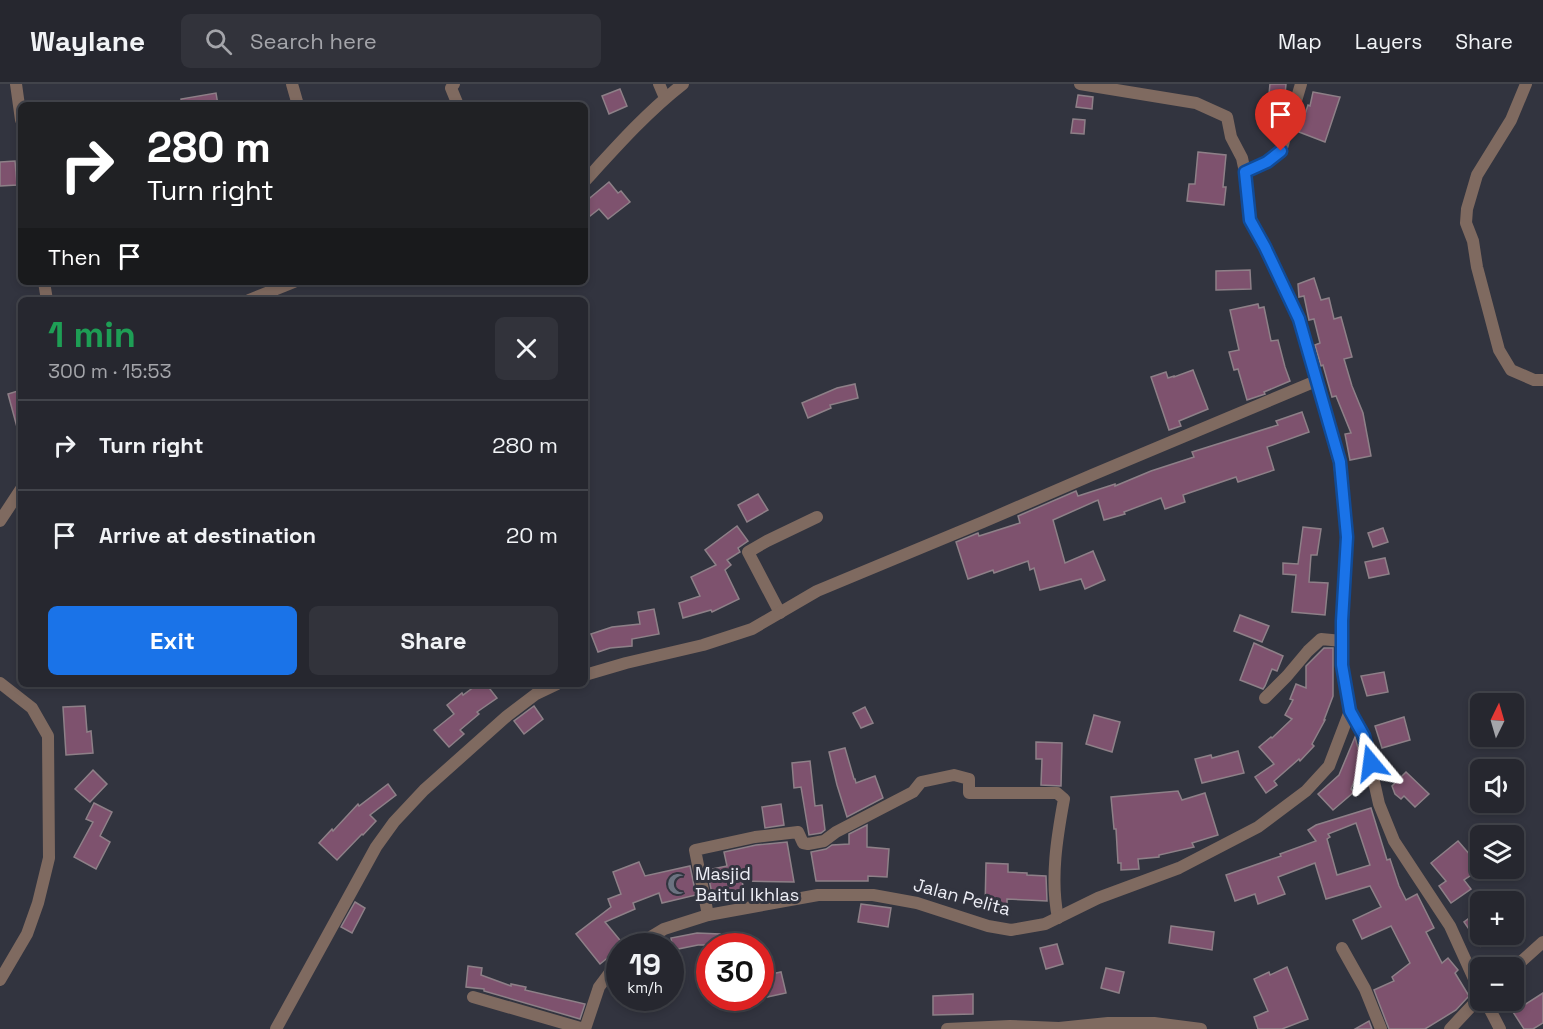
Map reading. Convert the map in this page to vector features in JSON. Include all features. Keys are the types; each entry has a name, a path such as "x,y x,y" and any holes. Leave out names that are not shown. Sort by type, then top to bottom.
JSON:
{"street":[{"path":"16,84 18,102"},
{"path":"292,84 297,102"},
{"path":"454,84 451,88 457,102"},
{"path":"659,84 665,98"},
{"path":"588,178 639,123 683,84"},
{"path":"1080,84 1196,103 1227,117 1231,137 1242,158 1250,220 1299,319 1340,462 1347,537 1342,665 1350,711 1364,736 1379,804 1394,841 1450,926 1470,970"},
{"path":"1245,172 1267,162 1281,151 1301,84"},
{"path":"1526,84 1511,120 1477,175 1467,209 1466,223 1473,241 1477,267 1499,350 1511,370 1534,380 1543,380"},
{"path":"256,297 286,285"},
{"path":"588,674 703,645 752,629 817,591 1316,381"},
{"path":"0,521 18,494"},
{"path":"780,613 748,552 818,517"},
{"path":"1265,698 1321,639 1342,641"},
{"path":"0,683 32,708 48,736 49,858 38,903 27,934 0,980"},
{"path":"276,1029 376,848 394,822 424,790 507,716 536,694 551,687"},
{"name":"Jalan Pelita","path":"657,933 708,915 818,895 873,895 917,903 988,926 1011,930 1045,924 1098,898 1179,868 1258,827 1306,791 1329,766 1350,711"},
{"path":"708,915 695,850 755,837 798,832 803,843 824,841 836,832 913,792 921,782 954,775 969,779 969,793 1057,794 1064,799 1055,868 1058,918"},
{"path":"1524,959 1543,942"},
{"path":"1342,948 1365,989 1381,1029"},
{"path":"473,997 585,1029 599,987 606,978"},
{"path":"1450,1029 1470,1008"},
{"path":"1491,1011 1500,1029"},
{"path":"947,1029 1010,1026 1059,1028 1108,1023 1154,1023 1200,1029"}],"building":[{"path":"1270,84 1286,84 1283,115 1267,114"},
{"path":"620,89 627,106 609,114 602,96"},
{"path":"1313,92 1340,97 1325,142 1299,132"},
{"path":"216,93 218,102 182,102 181,99"},
{"path":"1078,95 1093,97 1092,109 1076,107"},
{"path":"1073,119 1085,120 1084,134 1071,133"},
{"path":"1198,152 1226,155 1224,205 1187,201 1189,184 1195,184"},
{"path":"15,161 17,185 0,186 0,162"},
{"path":"609,182 630,202 608,219 599,209 588,218 588,200"},
{"path":"1250,270 1251,289 1216,290 1216,271"},
{"path":"1314,278 1321,300 1329,298 1334,319 1341,317 1352,357 1344,359 1363,413 1371,456 1350,460 1345,434 1351,433 1336,396 1332,397 1323,365 1321,366 1315,345 1320,343 1314,319 1309,320 1304,296 1299,297 1298,284"},
{"path":"1258,304 1259,308 1264,307 1271,341 1278,340 1290,381 1247,400 1238,369 1234,370 1229,352 1239,350 1230,310"},
{"path":"1193,370 1208,409 1179,421 1181,426 1169,430 1151,377 1166,372 1168,378 1174,377"},
{"path":"855,384 858,398 830,405 831,408 808,418 802,403 837,388"},
{"path":"18,391 18,427 17,427 8,394"},
{"path":"1302,412 1309,432 1267,447 1274,470 1238,482 1236,477 1183,495 1185,502 1165,509 1161,498 1124,512 1125,514 1104,520 1098,500 1053,520 1065,563 1093,551 1105,580 1085,589 1081,579 1040,590 1034,568 1030,570 1028,561 968,579 956,542 978,533 979,536 1020,523 1018,516 1076,491 1078,496 1115,484 1115,486 1194,457 1192,452 1278,425 1276,421"},
{"path":"758,494 768,510 747,522 738,505"},
{"path":"737,526 748,541 738,548 740,552 727,560 731,565 725,570 739,599 712,612 711,610 683,618 679,603 700,596 691,577 716,565 705,550"},
{"path":"1303,527 1321,529 1317,555 1311,555 1309,582 1328,583 1325,615 1292,612 1296,575 1283,574 1283,563 1298,564"},
{"path":"1383,528 1388,542 1373,547 1368,533"},
{"path":"1385,558 1389,574 1369,578 1365,562"},
{"path":"654,609 659,634 632,639 632,646 610,648 598,652 591,634 612,627 640,624 638,612"},
{"path":"1240,615 1269,626 1262,642 1234,631"},
{"path":"1254,643 1283,656 1277,671 1272,669 1263,689 1240,680"},
{"path":"1324,648 1333,648 1333,696 1325,720 1312,744 1314,746 1300,761 1299,759 1274,781 1277,785 1266,793 1255,777 1274,764 1259,747 1292,719 1285,715 1293,700 1290,699 1296,684 1306,688 1306,666"},
{"path":"1384,672 1388,692 1367,696 1361,676"},
{"path":"474,687 488,687 497,698 477,712 479,714 460,730 464,734 449,747 434,730 454,714 447,705 462,693 463,695"},
{"path":"85,706 87,732 91,731 93,753 66,755 63,707"},
{"path":"534,706 543,719 524,734 514,721"},
{"path":"865,707 873,723 861,728 853,713"},
{"path":"1094,715 1120,722 1112,752 1086,744"},
{"path":"1404,717 1410,740 1382,748 1375,726"},
{"path":"1355,737 1361,759 1351,789 1354,792 1333,810 1318,794 1339,775"},
{"path":"1036,742 1062,743 1061,786 1041,785 1042,759 1036,759"},
{"path":"845,748 856,783 875,776 883,798 847,817 829,752"},
{"path":"1238,751 1244,773 1202,783 1195,759 1211,755 1212,758"},
{"path":"810,761 815,806 822,805 825,830 809,835 801,787 794,788 792,763"},
{"path":"93,770 107,784 90,802 75,789"},
{"path":"1406,772 1429,794 1415,807 1404,796 1401,799 1395,794 1392,786"},
{"path":"388,784 396,795 370,815 376,821 337,860 319,843 358,804 359,806"},
{"path":"1178,791 1182,800 1205,793 1218,835 1192,843 1194,847 1159,855 1159,857 1138,859 1139,869 1121,870 1121,863 1118,863 1111,797"},
{"path":"94,803 112,812 100,836 110,842 96,869 74,857 93,822 86,819"},
{"path":"781,804 784,825 765,828 762,807"},
{"path":"1371,808 1387,860 1390,859 1406,900 1417,894 1434,928 1426,932 1442,963 1448,958 1458,970 1455,973 1469,996 1456,1010 1425,1029 1389,1029 1374,990 1394,981 1392,977 1410,963 1391,926 1362,939 1353,920 1381,907 1370,886 1326,899 1315,863 1278,877 1285,894 1258,904 1255,894 1235,901 1226,875 1316,841 1308,830 1316,825","holes":["1356,823 1370,865 1337,875 1327,839 1330,837 1328,834"]},
{"path":"867,825 867,847 889,849 887,877 868,876 868,881 816,881 811,852 826,849 832,845 849,844 849,834"},
{"path":"1458,841 1470,855 1470,876 1464,880 1471,889 1451,903 1439,886 1446,881 1431,863"},
{"path":"787,842 794,882 742,881 746,900 714,903 707,870 727,866 724,852 756,845"},
{"path":"639,862 645,876 690,866 696,895 662,903 659,893 633,903 635,909 605,922 614,933 606,933 606,959 600,964 576,934 611,907 608,899 621,894 613,872"},
{"path":"986,863 1008,864 1008,872 1046,876 1047,901 1007,899 1007,909 985,908"},
{"path":"355,902 365,908 352,933 341,927"},
{"path":"861,904 891,908 888,927 858,922"},
{"path":"1470,918 1470,931 1464,922"},
{"path":"1171,926 1214,932 1212,950 1169,943"},
{"path":"696,933 696,945 684,948 684,936"},
{"path":"1057,944 1063,964 1046,969 1040,948"},
{"path":"468,966 482,968 481,975 511,986 511,984 526,987 525,990 585,1004 580,1019 484,991 484,989 466,987"},
{"path":"1287,967 1308,1019 1282,1029 1258,1029 1254,1017 1268,1011 1254,979"},
{"path":"1106,968 1124,972 1119,993 1101,988"},
{"path":"781,972 786,993 774,996 774,973"},
{"path":"1543,993 1543,1023 1533,1029 1524,1029 1513,1012 1524,1011 1524,1005"},
{"path":"973,994 973,1014 933,1015 933,996"},
{"path":"1369,1021 1372,1029 1355,1029"}],"place":[{"name":"Masjid Baitul Ikhlas","path":"678,884"}],"route":[{"path":"1281,151 1267,162 1245,172 1250,220 1299,319 1340,462 1347,537 1342,665 1350,711 1364,736 1371,763"}]}
